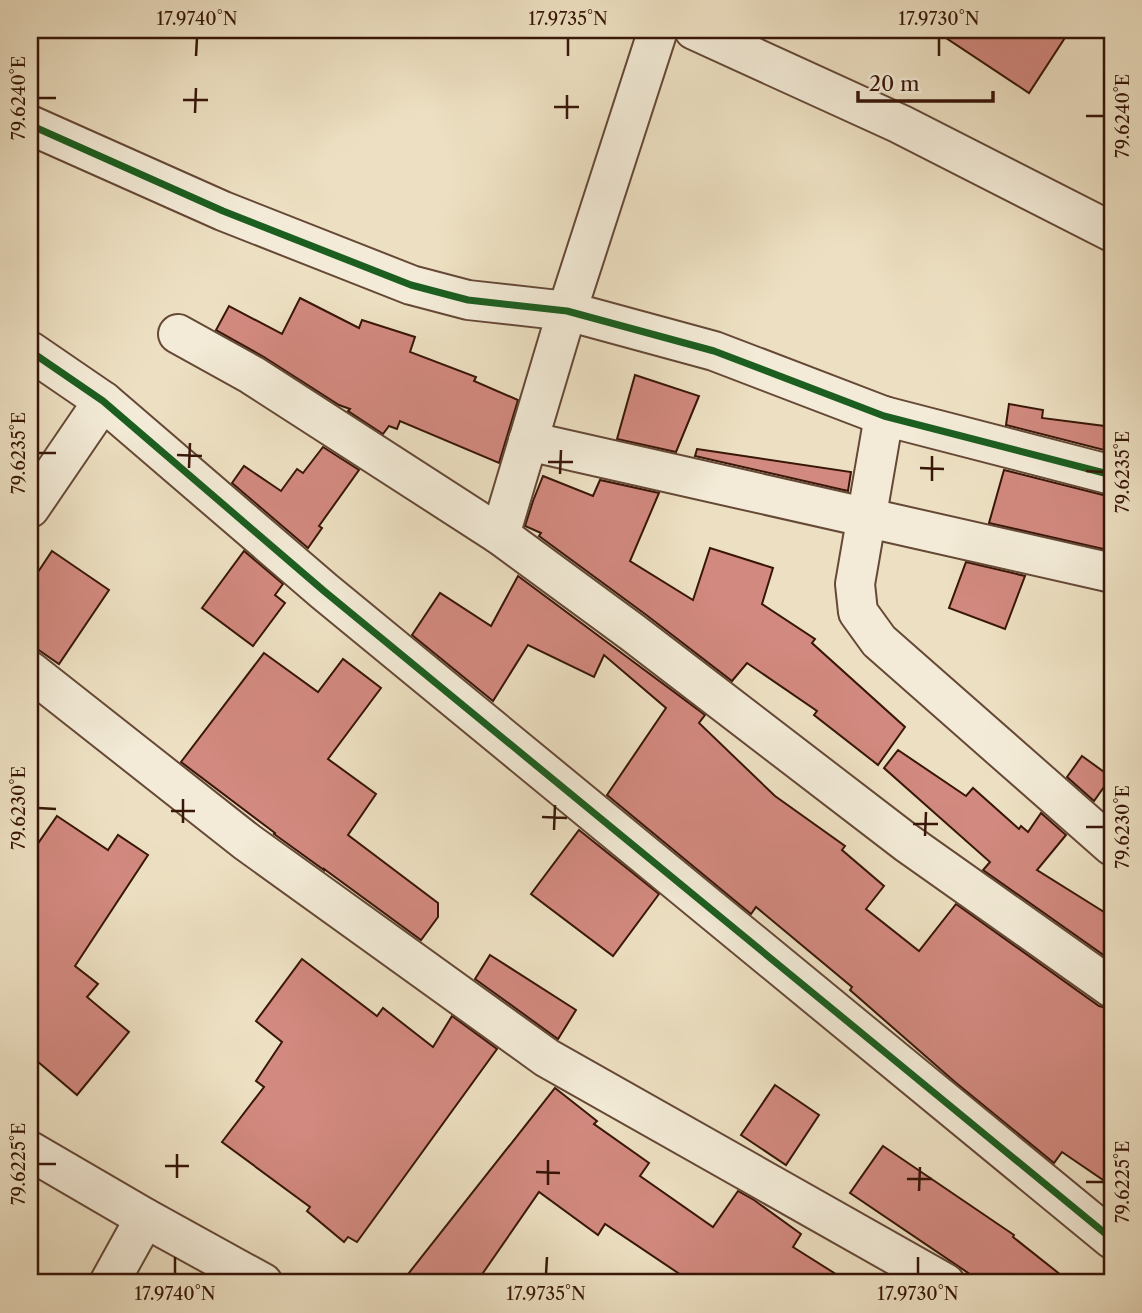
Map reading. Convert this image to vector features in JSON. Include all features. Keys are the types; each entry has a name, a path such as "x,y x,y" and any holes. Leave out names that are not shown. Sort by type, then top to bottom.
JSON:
{"street":[{"path":"500,535 567,311 658,30"},
{"path":"694,30 900,124 1112,232"},
{"path":"30,125 223,211 411,285 468,300 567,311 714,351 884,416 1112,475"},
{"path":"178,334 252,375 500,535 907,843 1112,988"},
{"path":"30,351 103,401 334,600 1112,1240"},
{"path":"30,508 103,401"},
{"path":"884,416 855,584 858,612 879,641 1112,846"},
{"path":"528,441 1112,573"},
{"path":"30,671 247,842 547,1058 945,1283"},
{"path":"30,1151 263,1283"},
{"path":"109,1283 145,1218"}],"building":[{"path":"934,30 1070,30 1029,93"},
{"path":"300,298 359,328 362,320 415,337 410,352 476,377 474,381 518,400 499,463 400,421 397,429 389,426 383,434 348,411 350,409 339,405 216,330 229,306 282,334"},
{"path":"635,375 699,396 676,452 617,439"},
{"path":"1009,404 1043,410 1042,418 1112,427 1112,452 1006,425"},
{"path":"323,447 359,470 319,526 322,528 308,548 232,483 244,466 281,491 297,469 303,473"},
{"path":"697,449 851,472 848,491 695,456"},
{"path":"1004,470 1112,496 1112,551 989,523"},
{"path":"543,476 593,496 600,480 659,493 630,561 693,600 710,548 773,568 762,604 815,639 812,643 905,727 878,765 814,715 817,711 747,663 732,681 539,536 541,533 525,526"},
{"path":"52,551 109,590 59,664 30,644 30,584"},
{"path":"244,551 283,584 275,595 285,603 253,646 202,608"},
{"path":"966,562 1025,576 1005,629 949,608"},
{"path":"518,576 705,715 699,723 775,796 845,846 842,850 884,886 866,909 919,951 956,904 1099,1006 1112,1009 1112,1186 1062,1152 1054,1163 955,1082 850,990 852,987 756,907 751,914 607,795 666,708 604,655 594,677 528,645 493,701 412,635 440,593 491,626"},
{"path":"264,653 318,692 343,659 381,688 328,759 376,794 348,835 438,903 438,917 421,940 274,834 181,762"},
{"path":"898,750 966,796 973,788 1019,829 1021,826 1028,832 1041,813 1066,835 1037,870 1112,917 1112,961 983,870 990,862 884,768"},
{"path":"1082,756 1111,777 1094,801 1067,777"},
{"path":"57,816 108,850 118,835 148,855 75,966 98,984 87,997 129,1032 77,1095 30,1055 30,855"},
{"path":"579,830 659,894 613,956 531,894"},
{"path":"490,955 576,1010 558,1039 475,979"},
{"path":"302,959 377,1016 383,1008 433,1047 452,1016 497,1049 357,1242 348,1237 344,1242 307,1211 310,1207 222,1142 264,1087 256,1081 282,1042 256,1021"},
{"path":"775,1085 819,1115 786,1165 741,1135"},
{"path":"555,1088 597,1121 594,1124 649,1163 640,1176 713,1227 738,1191 801,1234 793,1247 850,1283 693,1283 605,1224 598,1235 539,1192 476,1283 401,1283"},
{"path":"883,1146 1014,1235 1013,1237 1071,1283 983,1283 850,1193"}],"cycle path":[{"path":"30,125 223,211 411,285 468,300 567,311 714,351 884,416 1112,475"},
{"path":"30,351 103,401 324,591 1112,1239"}]}
